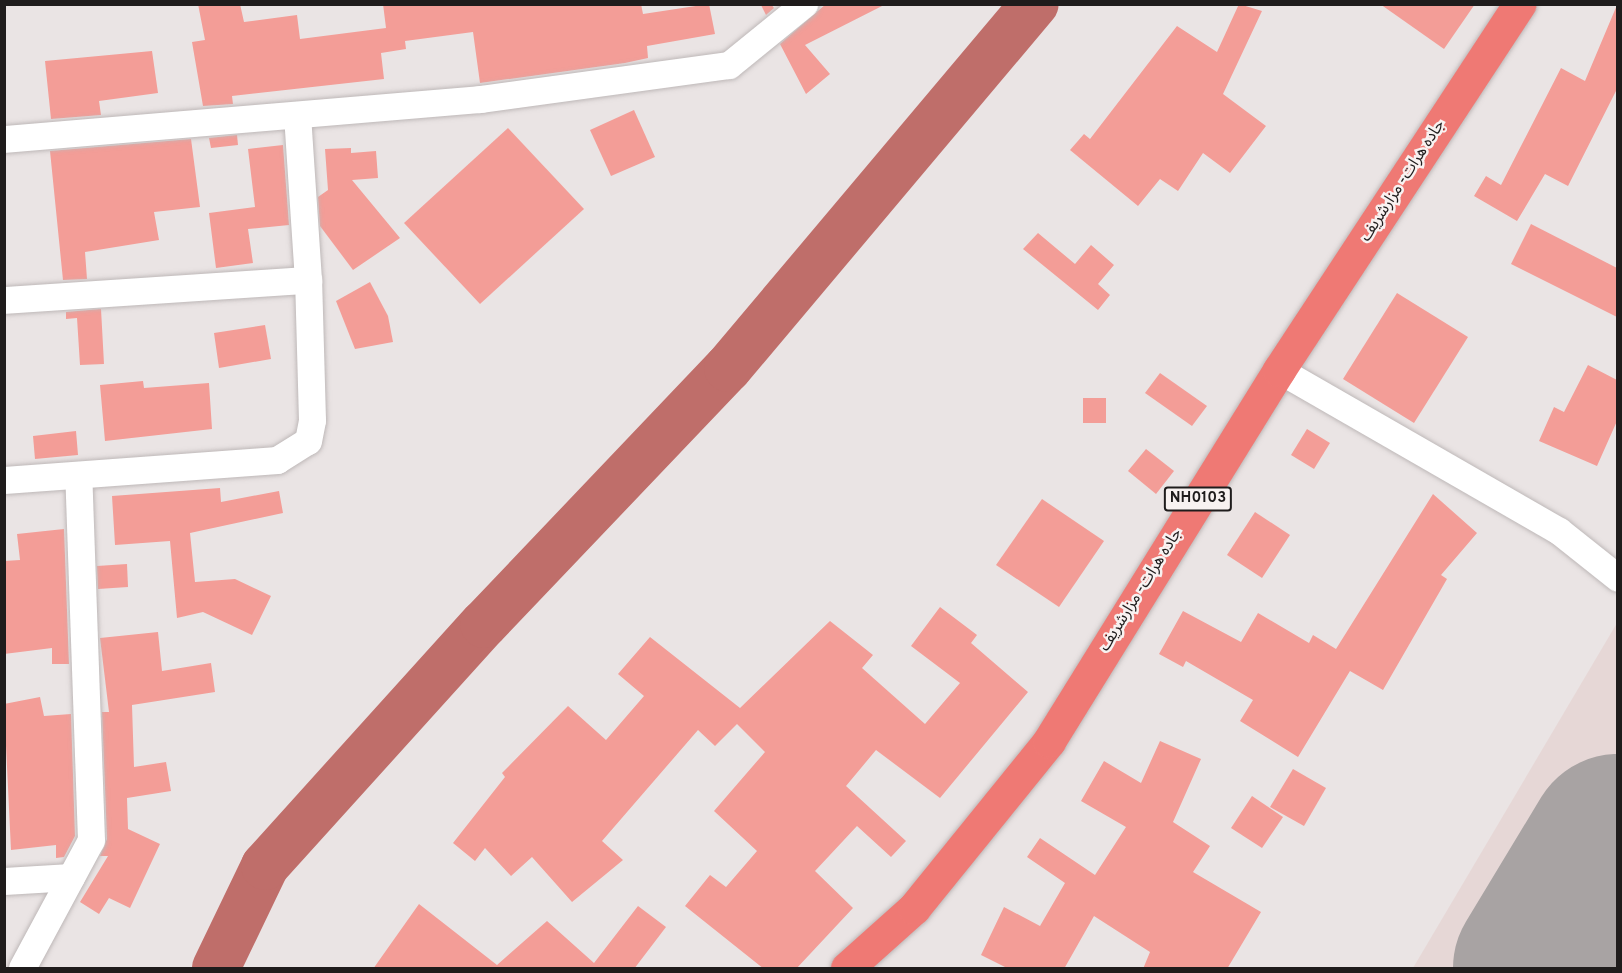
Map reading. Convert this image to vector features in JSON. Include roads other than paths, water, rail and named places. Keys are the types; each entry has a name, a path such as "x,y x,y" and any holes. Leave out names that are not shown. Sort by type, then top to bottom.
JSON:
{"highway":[{"name":"جاده هرات- مزارشریف","path":"847,969 914,908 1049,741 1279,370 1519,4"}],"street":[{"path":"4,140 297,116 598,86 729,65 804,4"},
{"path":"4,480 277,460 308,441 312,420 308,280 297,116"},
{"path":"4,300 308,280"},
{"path":"1279,370 1559,531 1617,578"},
{"path":"22,969 91,840 78,475"},
{"path":"4,880 71,878"}],"waterway":[{"path":"216,968 265,866 484,624 728,368 1035,4"}]}
